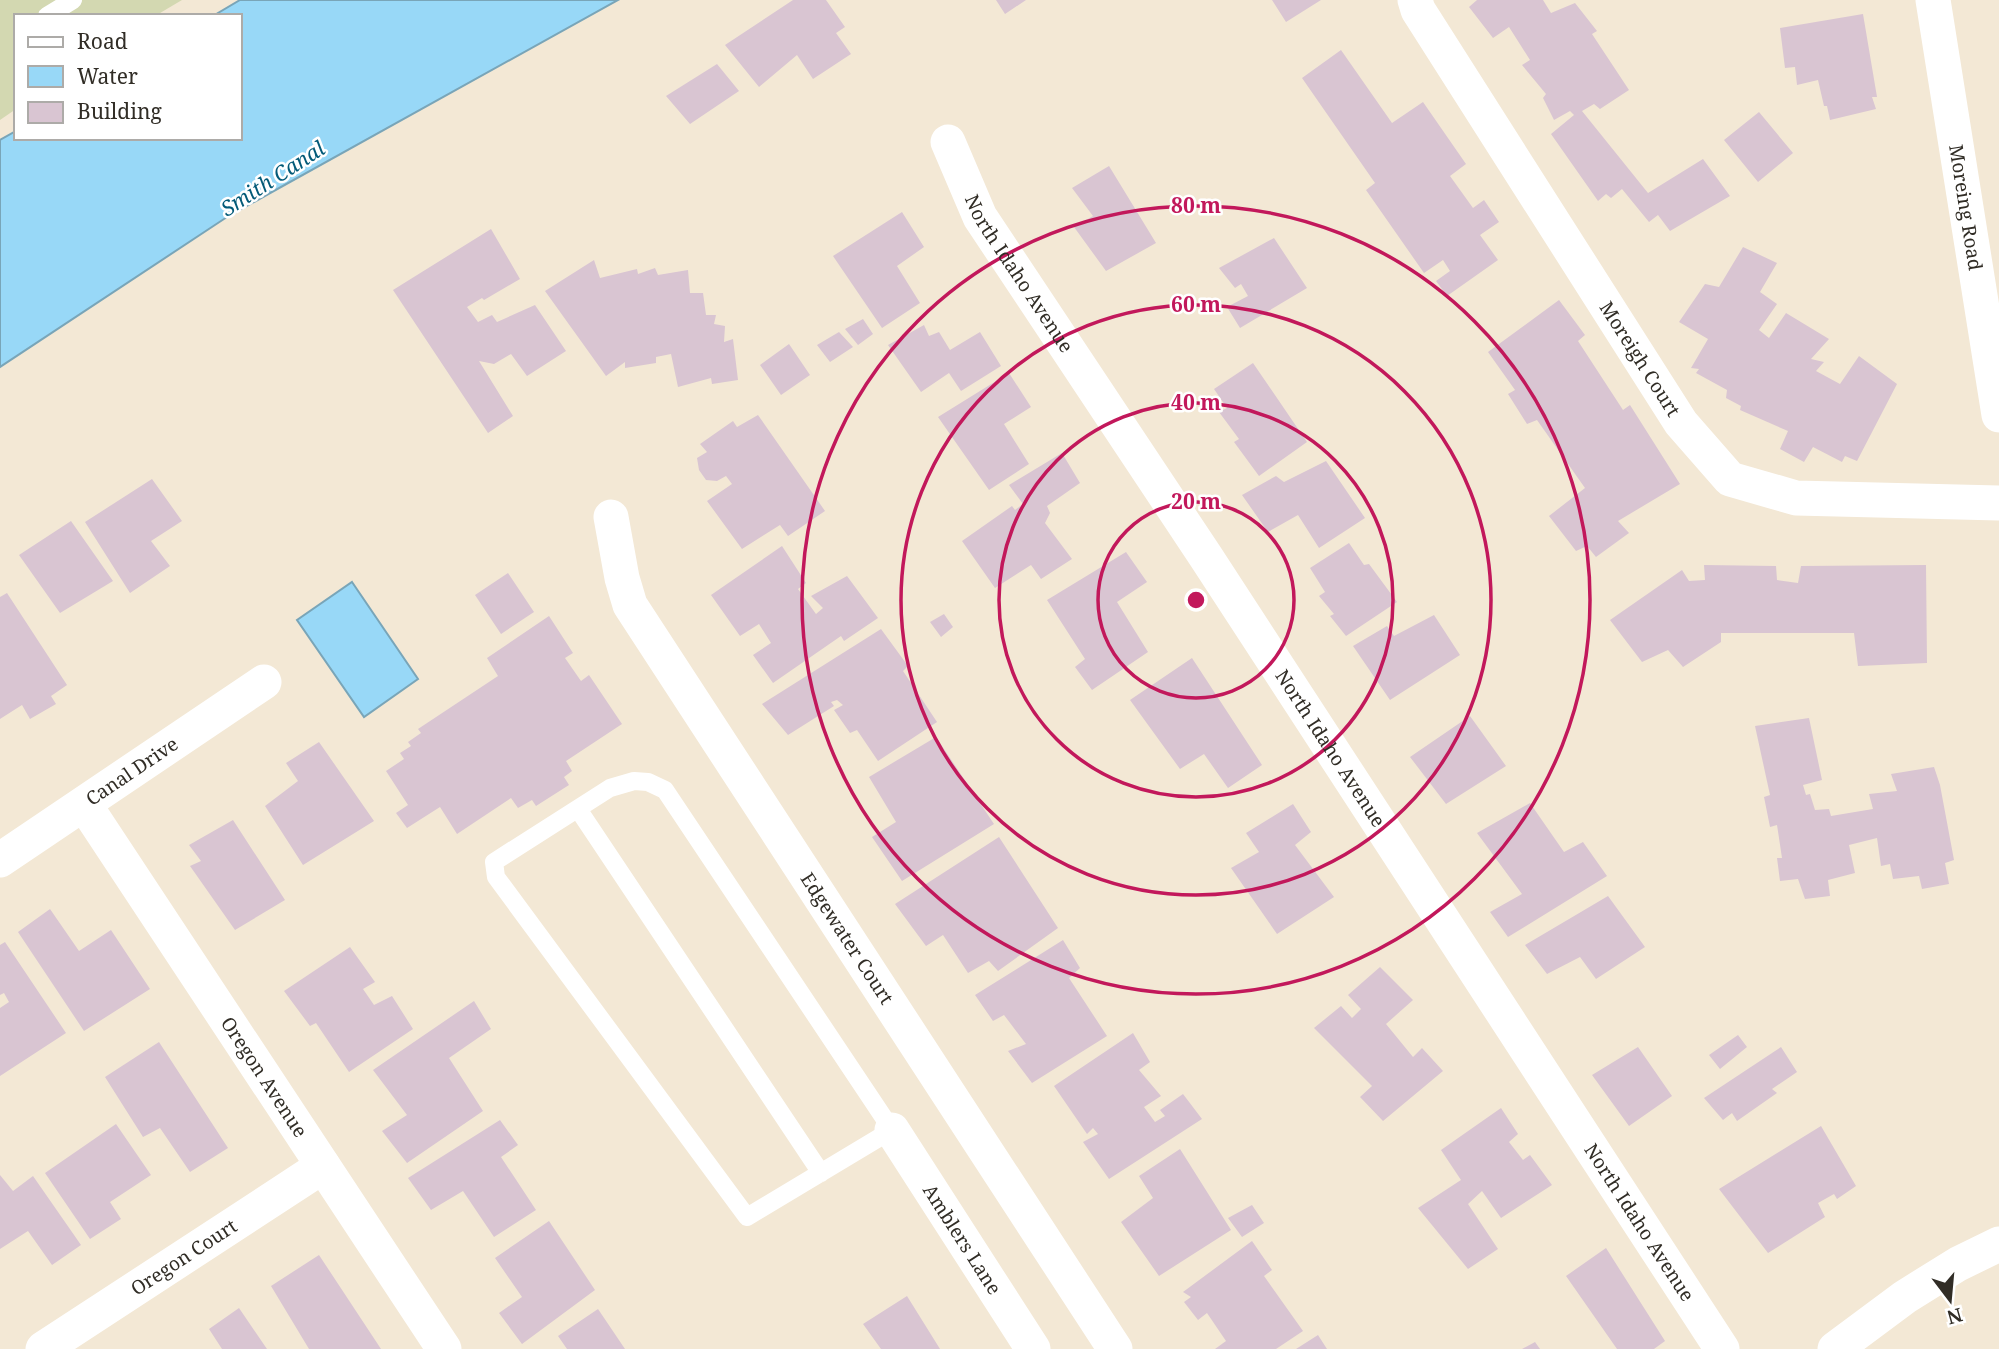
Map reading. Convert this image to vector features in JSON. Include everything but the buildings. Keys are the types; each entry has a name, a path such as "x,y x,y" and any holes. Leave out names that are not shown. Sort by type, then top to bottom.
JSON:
{"street":[{"name":"Moreigh Court","path":"1415,0 1418,10 1681,423 1730,480 1796,498 1999,503"},
{"name":"Moreing Road","path":"1933,0 1999,415"},
{"name":"North Idaho Avenue","path":"948,142 980,217 1206,557 1722,1349"},
{"name":"Edgewater Court","path":"611,517 622,578 630,605 1115,1349"},
{"name":"Canal Drive","path":"0,860 264,682"},
{"name":"Oregon Avenue","path":"83,804 444,1349"},
{"name":"Amblers Lane","path":"892,1130 1033,1349"},
{"name":"Oregon Court","path":"43,1349 323,1166"},
{"path":"1850,1345 1905,1297 1958,1264 1999,1244"}],"lane":[{"path":"50,14 74,0"},
{"path":"648,782 665,790 892,1130 747,1217 496,877 494,862 621,783 648,782"},
{"path":"578,809 821,1173"}],"green space":[{"path":"0,0 182,0 158,14 14,14 14,110 0,120"}],"water":[{"name":"Smith Canal","path":"240,0 618,0 227,217 0,367 0,140 14,132 14,140 242,140 242,14 216,14"},
{"path":"352,582 418,679 364,717 297,620"}]}
